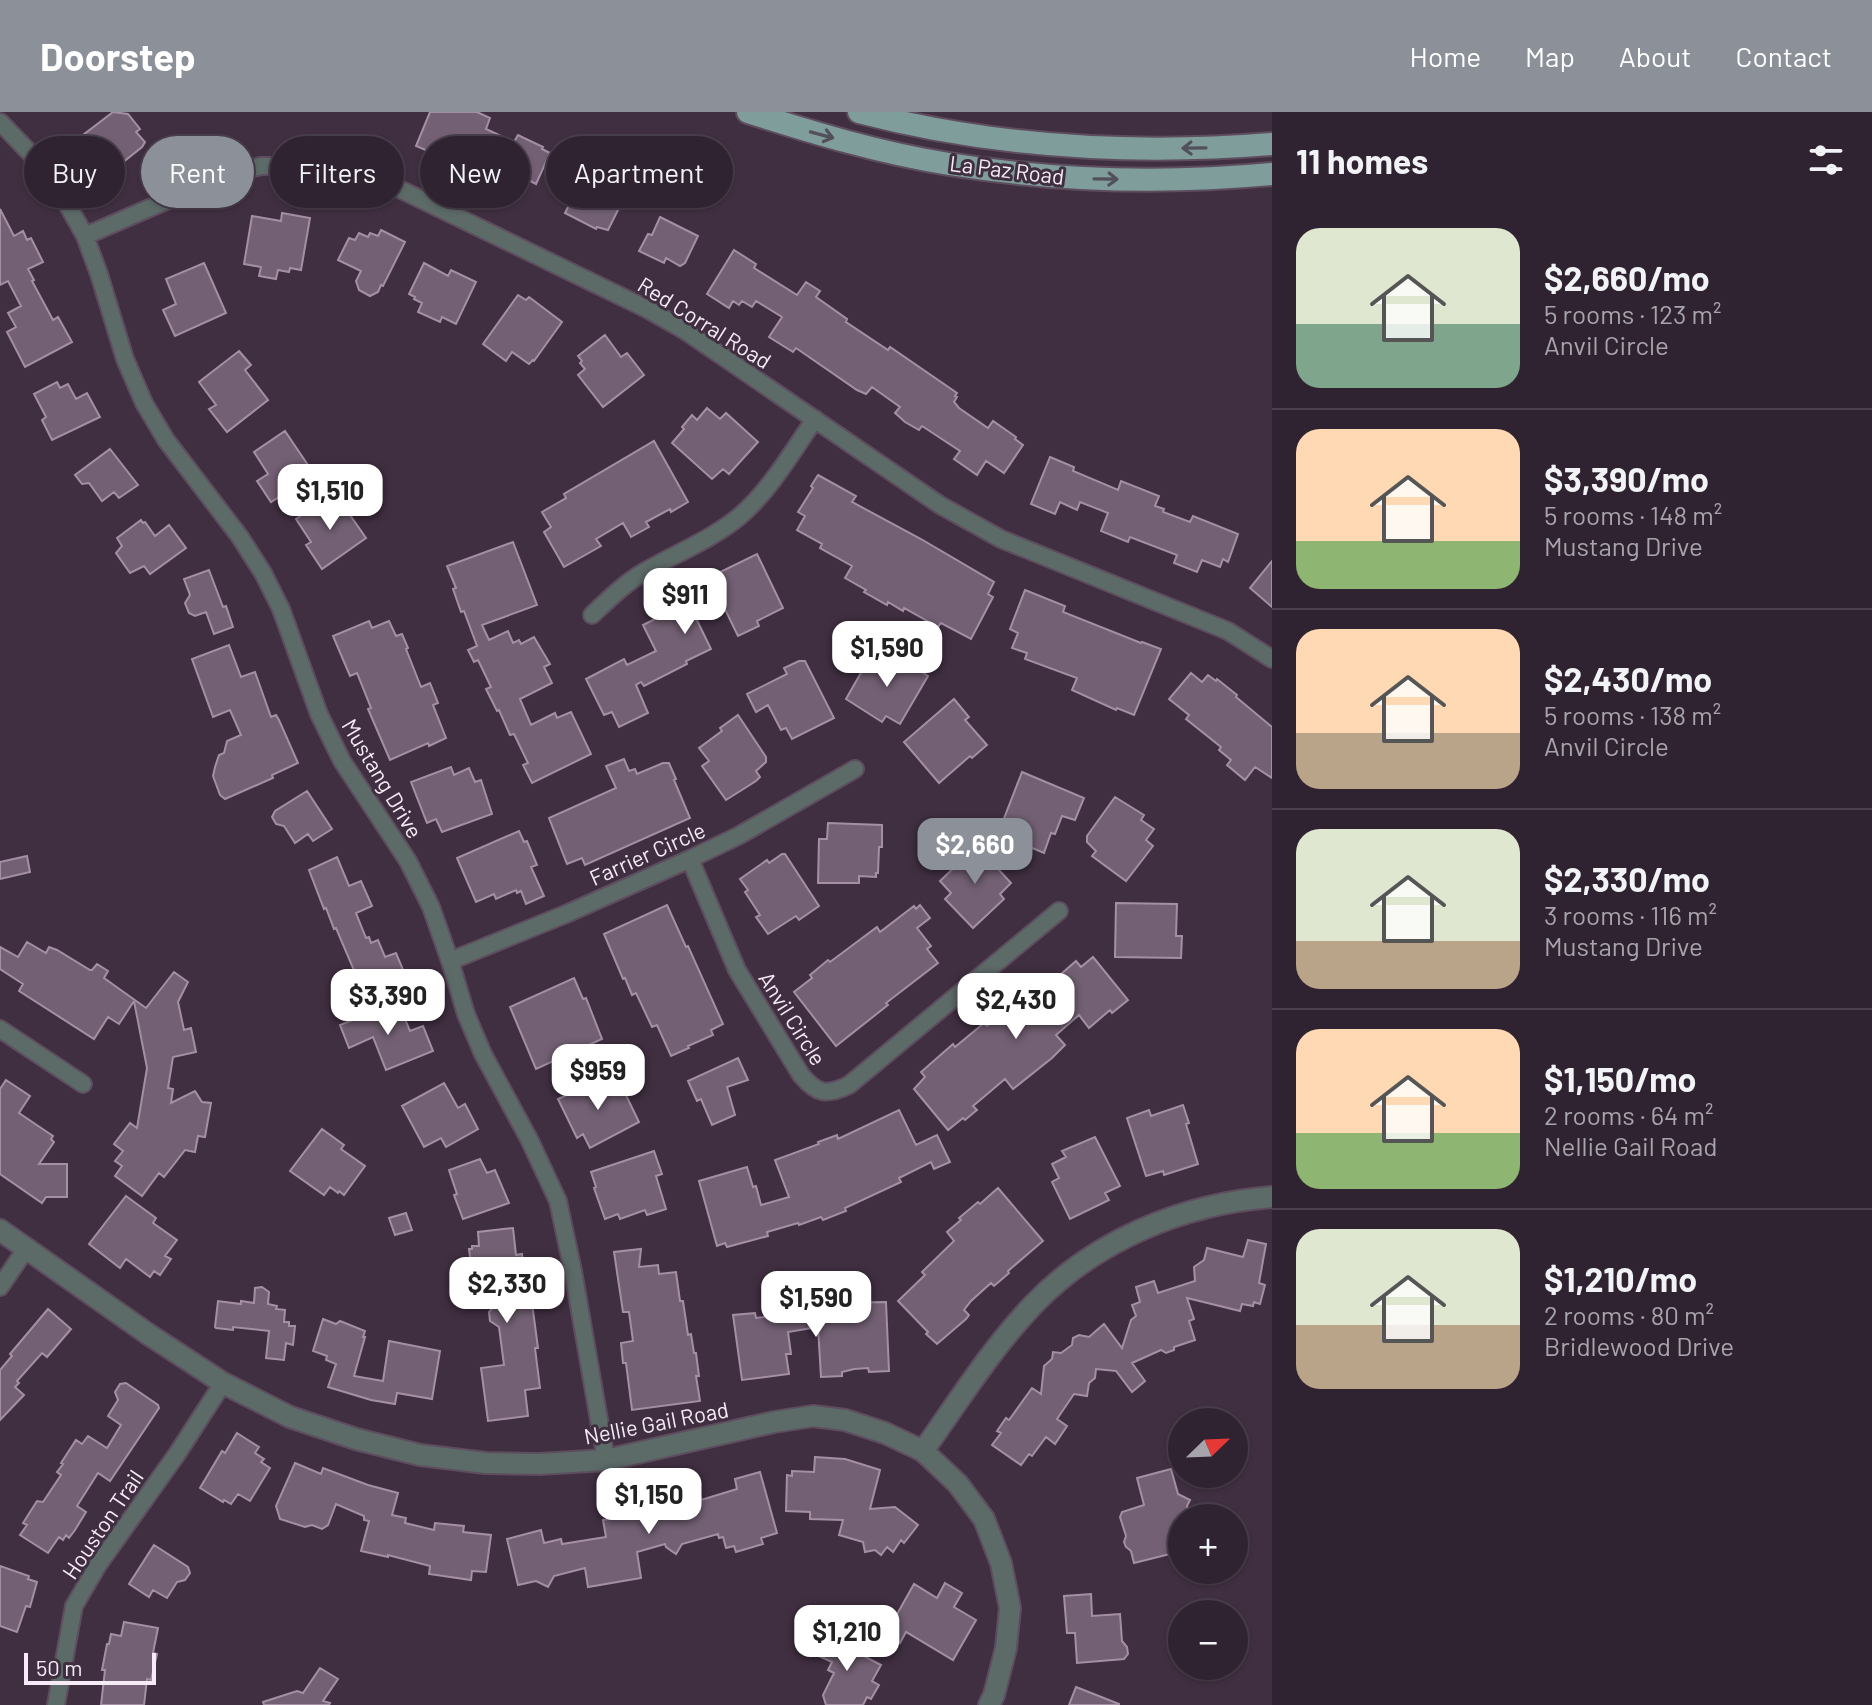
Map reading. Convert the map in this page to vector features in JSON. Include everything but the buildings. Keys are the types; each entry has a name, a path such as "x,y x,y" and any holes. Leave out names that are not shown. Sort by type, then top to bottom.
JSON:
{"main road":[{"name":"La Paz Road","path":"748,112 878,149 1000,170 1093,179 1153,180 1272,174"},
{"name":"La Paz Road","path":"859,112 1014,141 1158,149 1272,144"}],"street":[{"name":"Mustang Drive","path":"0,122 31,154 66,202 85,236 125,359 144,403 166,440 240,537 263,573 281,609 319,714 342,761 408,861 431,907 466,1014 483,1054 558,1201 606,1460"},
{"name":"Red Corral Road","path":"85,236 221,177 261,166 319,166 383,181 647,309 684,330 940,505 1001,539 1228,631 1272,659"},
{"path":"592,615 643,572 717,533 742,514 765,490 815,419"},
{"name":"Farrier Circle","path":"450,961 690,859 738,836 855,769"},
{"name":"Anvil Circle","path":"690,859 737,970 801,1075 812,1088 824,1092 849,1085 1059,911"},
{"path":"0,1029 83,1084"},
{"path":"923,1451 1000,1343 1033,1305 1066,1275 1106,1247 1146,1227 1190,1211 1246,1199 1272,1197"},
{"name":"Nellie Gail Road","path":"0,1230 223,1383 290,1417 356,1439 420,1455 486,1463 606,1460 813,1416 845,1420 885,1433 923,1451 958,1484 984,1519 1001,1563 1010,1608 1008,1634 989,1705"},
{"path":"0,1287 26,1249"},
{"name":"Houston Trail","path":"56,1705 74,1606 98,1565 223,1383"}]}
